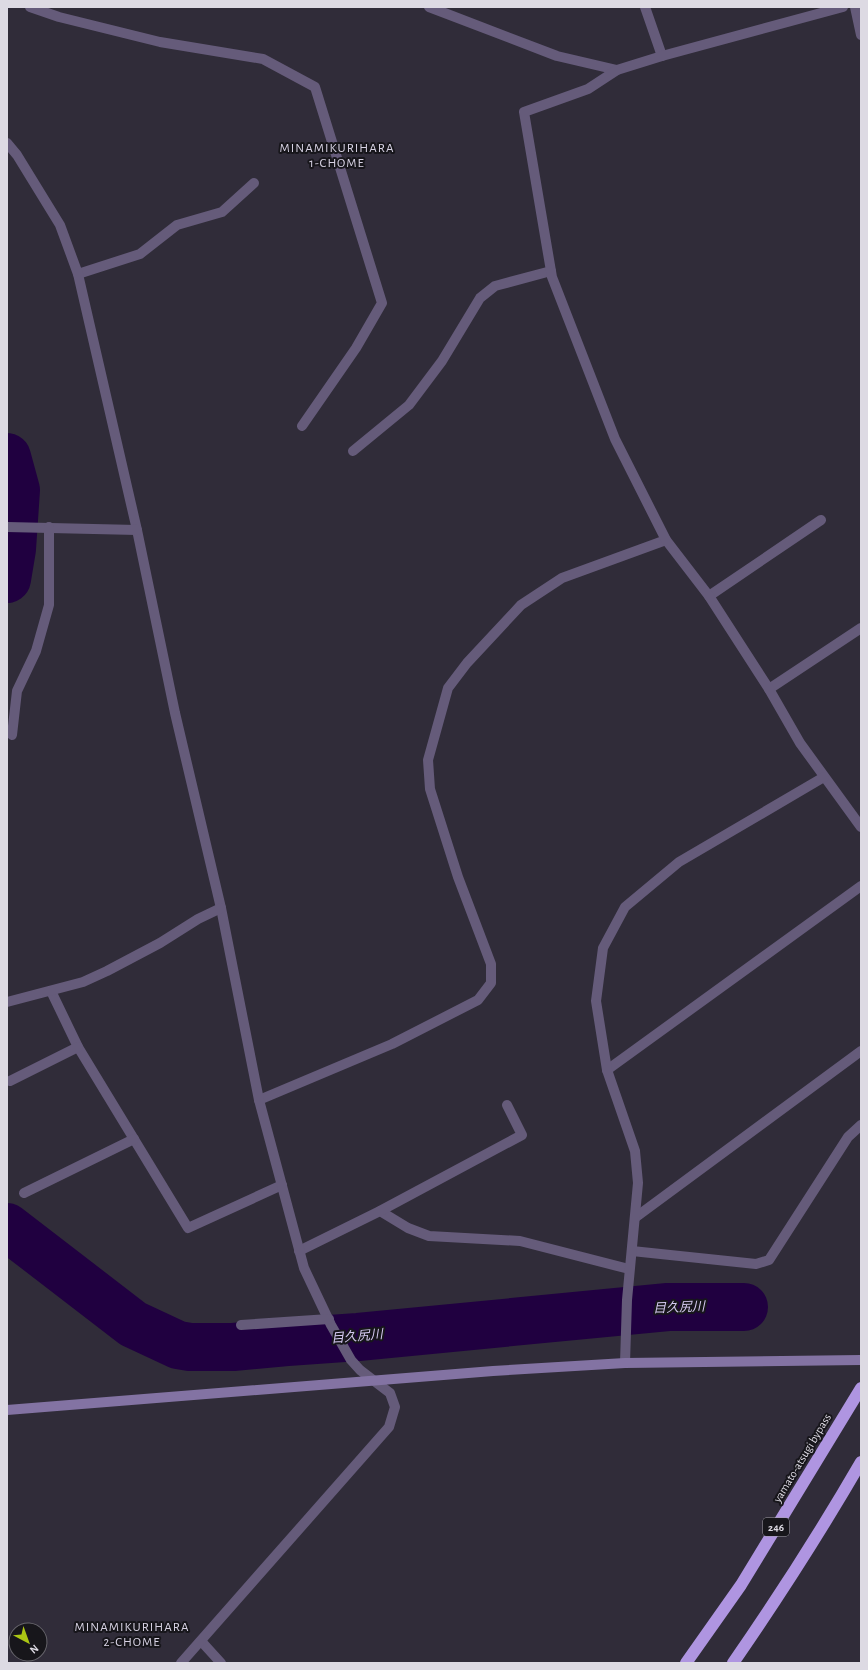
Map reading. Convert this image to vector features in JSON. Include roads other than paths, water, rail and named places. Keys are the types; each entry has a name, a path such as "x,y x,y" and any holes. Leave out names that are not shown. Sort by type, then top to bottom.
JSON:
{"highway":[{"name":"yamato-atsugi bypass","path":"686,1663 741,1585 861,1388"},
{"path":"733,1663 804,1556 861,1462"}],"street":[{"path":"30,7 58,17 160,42 263,59 315,87 382,303 356,348 302,426"},
{"path":"429,7 556,56 617,70"},
{"path":"645,7 662,56"},
{"path":"842,7 662,56 617,70 588,89 524,112 552,277 615,439 666,540 709,596 769,689 800,743 861,827"},
{"path":"855,7 861,35"},
{"path":"7,143 17,155 60,225 78,274 137,530 175,713 221,908 259,1100 304,1268 330,1322 351,1360 360,1370 390,1393 394,1407 389,1427 181,1663"},
{"path":"78,274 140,254 176,225 222,212 254,183"},
{"path":"353,451 409,405 442,361 480,298 495,286 551,271"},
{"path":"709,596 821,520"},
{"path":"7,527 137,530"},
{"path":"12,735 18,691 36,651 49,604 46,527"},
{"path":"259,1100 392,1044 478,1000 491,983 490,964 458,877 430,789 428,760 448,688 467,663 521,605 562,578 666,540"},
{"path":"769,689 861,628"},
{"path":"626,1363 629,1270 636,1217 638,1183 635,1151 607,1070 596,1001 603,948 625,907 679,862 824,777"},
{"path":"607,1070 861,886"},
{"path":"7,1002 83,982 160,943 198,919 221,908"},
{"path":"52,991 78,1047 188,1228 282,1185"},
{"path":"10,1081 78,1047"},
{"path":"636,1217 861,1051"},
{"path":"299,1251 380,1211 522,1135 507,1104"},
{"path":"632,1251 756,1264 769,1260 848,1137 861,1125"},
{"path":"24,1193 134,1139"},
{"path":"380,1211 408,1228 429,1236 520,1241 629,1270"},
{"path":"241,1325 330,1322"},
{"path":"7,1410 626,1363 861,1360"},
{"path":"201,1641 221,1663"}],"waterway":[{"name":"目久尻川","path":"7,457 16,490 12,549 7,579"},
{"name":"目久尻川","path":"7,1227 133,1324 178,1345 190,1347 233,1347 358,1337 668,1307 744,1307"}],"district":[{"name":"MINAMIKURIHARA 1-CHOME","path":"337,156"},
{"name":"MINAMIKURIHARA 2-CHOME","path":"132,1634"}]}
